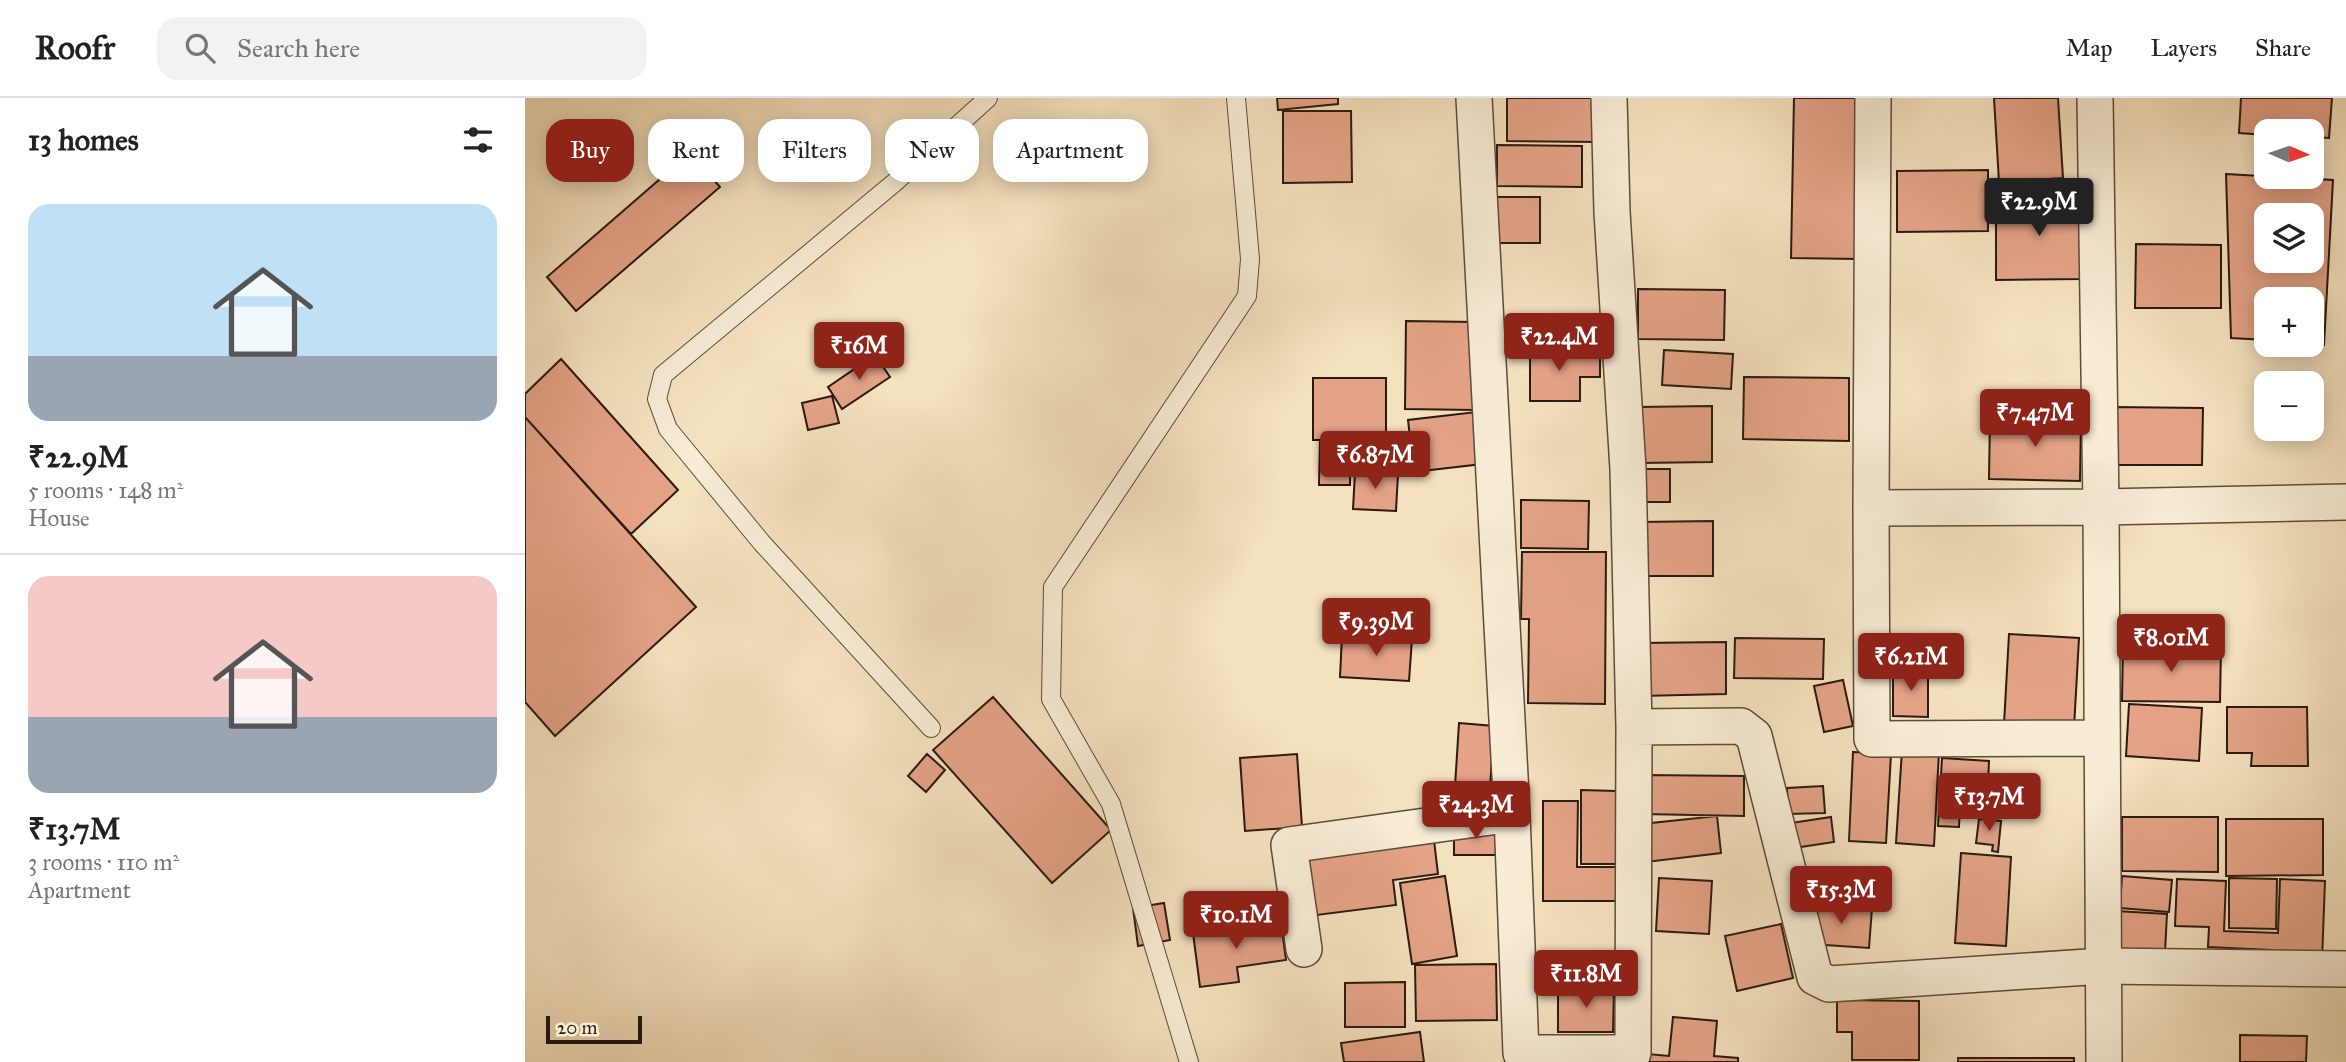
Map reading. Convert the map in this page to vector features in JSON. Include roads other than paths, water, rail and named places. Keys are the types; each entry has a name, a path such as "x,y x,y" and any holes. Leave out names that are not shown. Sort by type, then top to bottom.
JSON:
{"street":[{"path":"1474,98 1513,814 1521,1053 1633,1054 1634,727 1628,470 1612,212 1609,98"},
{"path":"1873,98 1872,739 2102,738"},
{"path":"2095,98 2101,507 2104,1062"},
{"path":"1871,508 2346,502"},
{"path":"1634,727 1741,726 1754,736 1815,976 1829,984 2103,966 2346,969"},
{"path":"1304,949 1289,845 1513,814"}],"lane":[{"path":"931,728 762,543 668,429 657,399 663,375 894,183 988,98"},
{"path":"1189,1062 1111,804 1051,699 1053,587 1247,296 1250,259 1236,98"}]}
